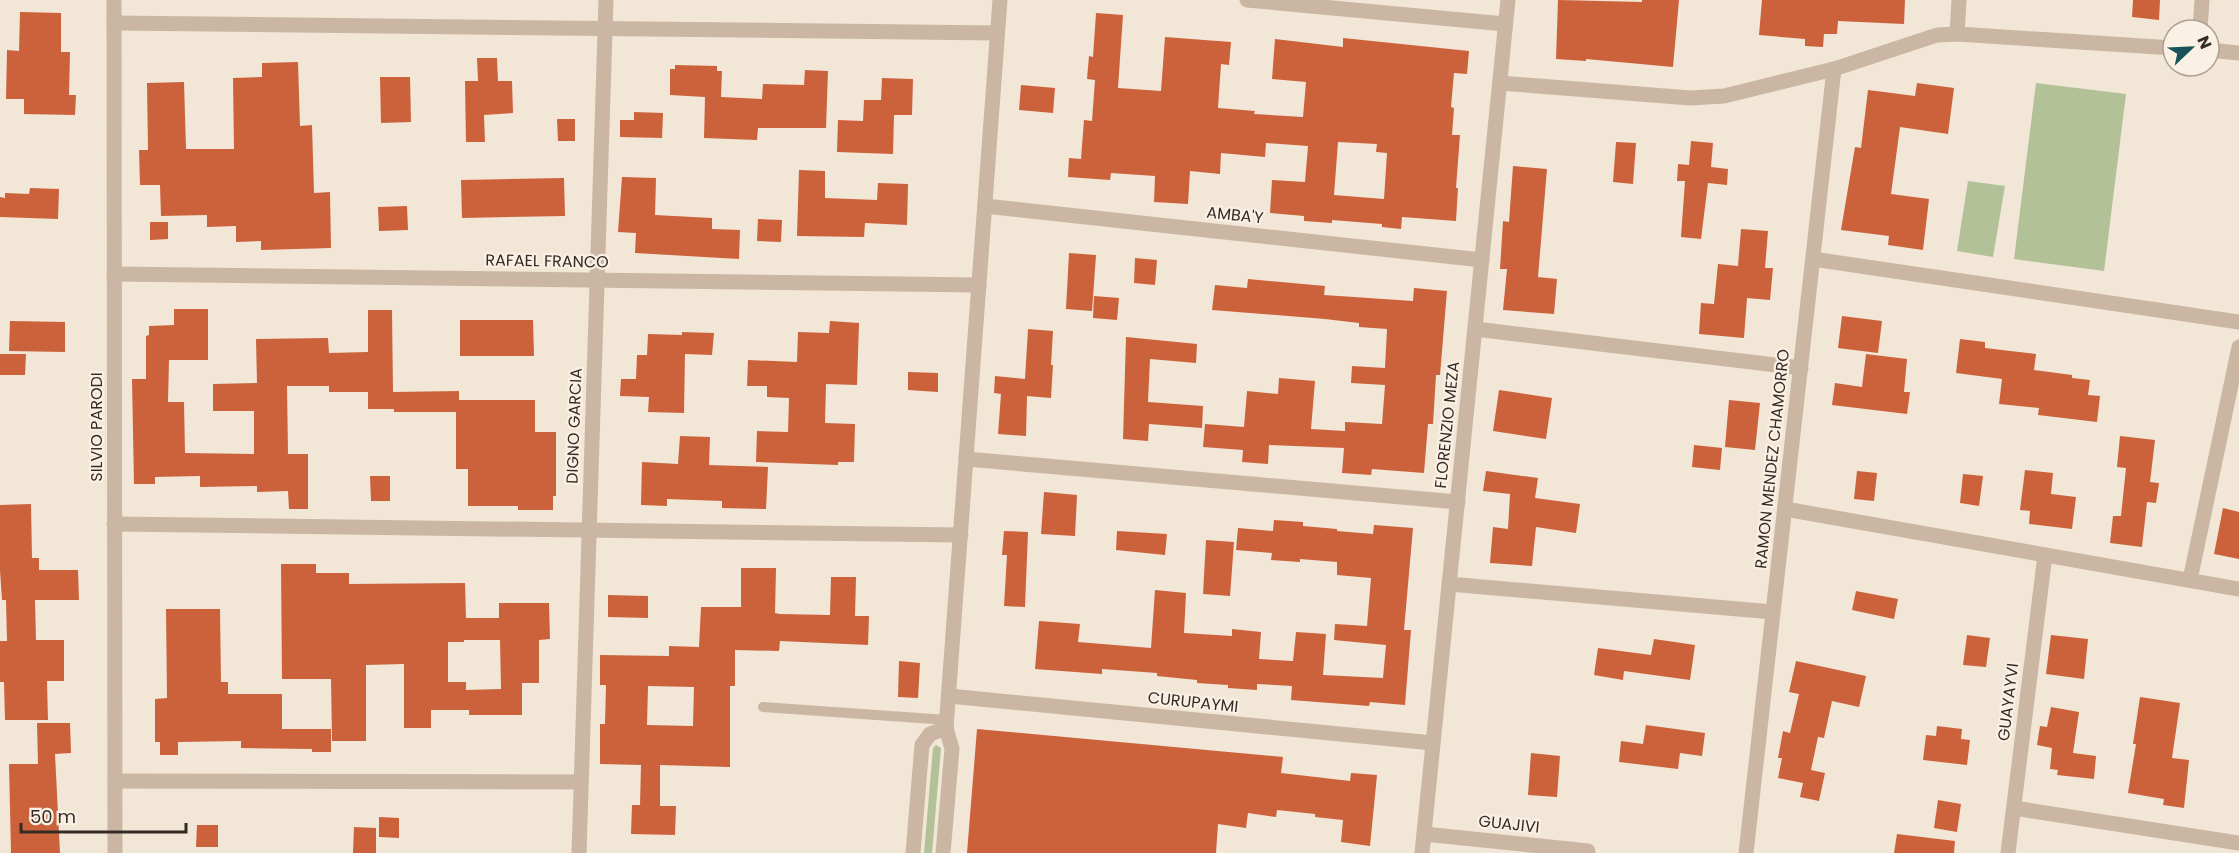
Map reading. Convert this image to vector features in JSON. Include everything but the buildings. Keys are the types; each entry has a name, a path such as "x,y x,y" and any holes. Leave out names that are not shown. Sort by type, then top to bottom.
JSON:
{"street":[{"name":"SILVIO PARODI","path":"114,0 115,853"},
{"name":"DIGNO GARCIA","path":"579,853 606,0"},
{"path":"943,853 952,749 947,724 1000,0"},
{"path":"1247,0 1505,24"},
{"name":"FLORENZIO MEZA","path":"1422,853 1508,0"},
{"path":"1957,34 1959,0"},
{"path":"2201,18 2202,0"},
{"path":"114,23 997,33"},
{"path":"1500,83 1690,98 1724,96 1834,69 1937,35 1957,34 2161,47"},
{"path":"2221,52 2239,53"},
{"name":"RAMON MENDEZ CHAMORRO","path":"1746,853 1834,69"},
{"name":"AMBA'Y","path":"985,206 1482,260"},
{"path":"1813,260 2239,322"},
{"name":"RAFAEL FRANCO","path":"114,274 979,285"},
{"path":"1475,329 1801,368"},
{"path":"2190,580 2239,347"},
{"path":"966,459 1458,502"},
{"path":"1785,509 2239,589"},
{"path":"114,524 961,535"},
{"name":"GUAYAYVI","path":"2008,853 2044,555"},
{"path":"1449,584 1773,612"},
{"name":"CURUPAYMI","path":"949,696 1433,743"},
{"path":"913,853 922,744 930,734 947,724"},
{"path":"115,781 581,782"},
{"path":"2013,808 2239,843"},
{"name":"GUAJIVI","path":"1424,834 1588,851 1588,853"}],"lane":[{"path":"763,707 947,724"}],"green space":[{"path":"2036,83 2126,94 2104,271 2014,259"},
{"path":"1968,181 2005,186 1993,257 1957,251"},
{"path":"936,745 941,748 932,853 924,853 933,748"}]}
